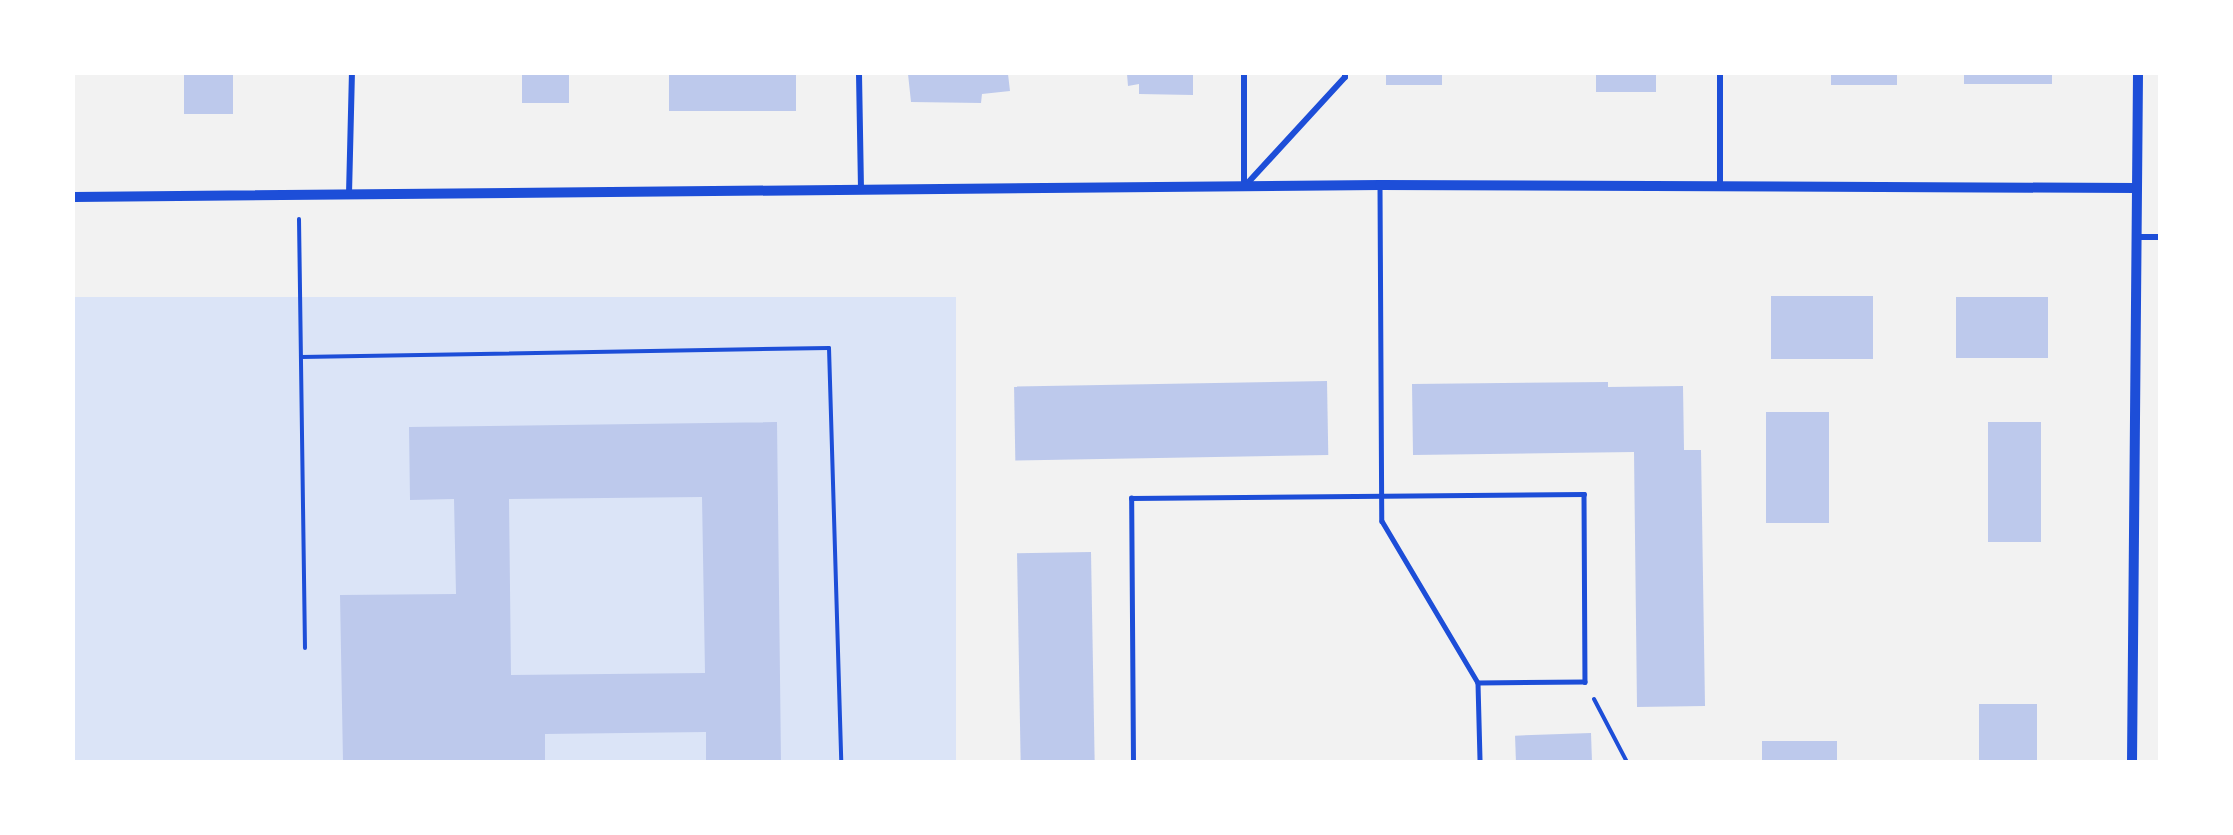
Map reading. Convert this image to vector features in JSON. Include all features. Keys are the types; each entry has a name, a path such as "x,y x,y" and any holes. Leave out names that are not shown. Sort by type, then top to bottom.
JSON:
{"street":[{"path":"349,194 352,74"},
{"path":"859,74 861,190"},
{"path":"1244,74 1244,187"},
{"path":"1244,187 1345,77 1345,74"},
{"path":"1720,74 1720,186"},
{"path":"2132,762 2138,74"},
{"path":"74,197 1380,185 2136,188"},
{"path":"2136,237 2160,237"}],"lane":[{"path":"1380,185 1382,521 1478,683 1480,762"},
{"path":"1133,762 1131,498 1584,494 1585,682 1478,683"}],"path":[{"path":"299,195 304,648"},
{"path":"301,357 829,348 841,762"},
{"path":"1585,682 1627,762"}],"shaded area":[{"path":"74,297 956,297 956,761 74,761"}],"building":[{"path":"184,74 233,74 233,114 184,114"},
{"path":"522,74 569,74 569,103 522,103"},
{"path":"669,74 796,74 796,111 669,111"},
{"path":"908,74 1008,74 1010,91 982,94 981,103 911,102"},
{"path":"1127,74 1193,74 1193,95 1139,94 1139,84 1128,86"},
{"path":"1386,74 1442,74 1442,85 1386,85"},
{"path":"1596,74 1656,74 1656,92 1596,92"},
{"path":"1831,74 1897,74 1897,85 1831,85"},
{"path":"1964,74 2052,74 2052,84 1964,84"},
{"path":"1771,296 1873,296 1873,359 1771,359"},
{"path":"1956,297 2048,297 2048,358 1956,358"},
{"path":"1327,381 1328,455 1015,460 1014,386"},
{"path":"1608,382 1608,387 1683,386 1684,450 1701,450 1705,706 1637,707 1634,452 1413,455 1412,384"},
{"path":"1766,412 1829,412 1829,523 1766,523"},
{"path":"777,422 781,762 706,762 706,732 545,734 545,762 343,762 340,595 456,594 454,499 410,500 409,427","holes":["702,497 705,673 511,675 509,499"]},
{"path":"1988,422 2041,422 2041,542 1988,542"},
{"path":"1091,552 1095,762 1021,762 1017,553"},
{"path":"1979,704 2037,704 2037,762 1979,762"},
{"path":"1591,733 1592,762 1516,762 1515,736"},
{"path":"1762,741 1837,741 1837,762 1762,762"}]}
